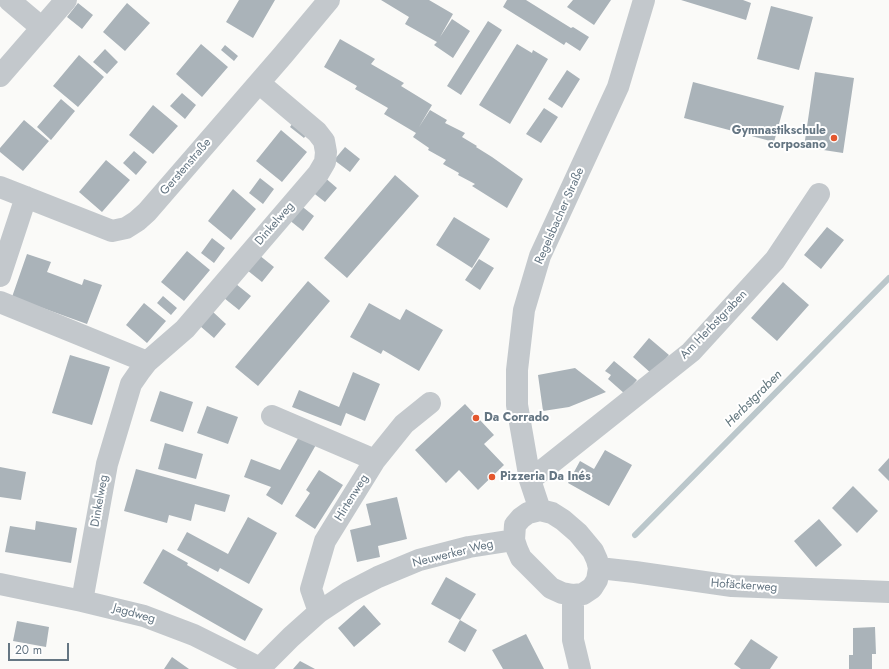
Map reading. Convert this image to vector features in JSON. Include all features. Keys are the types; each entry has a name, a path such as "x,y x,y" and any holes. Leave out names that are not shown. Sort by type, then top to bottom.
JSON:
{"street":[{"path":"0,10 9,0 42,28"},
{"path":"0,76 7,53 42,28 66,0"},
{"name":"Gerstenstraße","path":"0,187 112,231 126,228 137,222 259,83 328,0"},
{"name":"Regelsbacher Straße","path":"540,510 530,480 517,404 517,370 524,310 540,256 618,87 644,0"},
{"name":"Dinkelweg","path":"82,601 107,464 132,384 147,362 185,329 318,174 325,162 326,152 324,141 317,132 259,83"},
{"name":"Am Herbstgraben","path":"530,480 691,352 775,260 819,194"},
{"path":"0,276 26,197"},
{"path":"0,302 147,362"},
{"name":"Hirtenweg","path":"319,612 311,589 325,541 375,460 404,424 430,403"},
{"path":"272,416 375,460"},
{"path":"540,510 552,513 564,520 578,533 593,551 599,568 597,580 592,588 583,594 573,595 562,593 551,588 521,558 514,540 515,525 528,513 540,510"},
{"name":"Neuwerker Weg","path":"260,668 319,612 349,592 378,577 419,560 469,547 514,540"},
{"name":"Hofäckerweg","path":"599,568 732,586 889,592"},
{"name":"Jagdweg","path":"0,584 144,616 194,635 260,668"},
{"path":"573,595 573,640 580,669"}],"building":[{"path":"239,0 275,0 253,38 226,22"},
{"path":"381,0 429,0 453,14 440,37 452,19 470,31 453,58 434,45 437,42 405,24 409,17"},
{"path":"507,0 526,0 571,28 573,27 589,37 580,51 566,42 564,45 503,7"},
{"path":"573,0 611,0 594,25 567,7"},
{"path":"681,0 743,0 751,3 746,20"},
{"path":"78,3 93,15 82,29 67,17"},
{"path":"127,3 150,23 125,51 103,32"},
{"path":"771,6 813,17 799,70 757,59"},
{"path":"488,21 502,30 461,95 447,86"},
{"path":"340,39 375,59 371,64 404,83 401,86 432,105 419,127 430,110 447,120 445,123 465,133 462,137 523,179 507,208 472,186 475,184 458,175 459,173 443,164 446,160 428,150 429,148 413,137 416,133 384,114 388,108 355,89 357,86 324,67"},
{"path":"201,44 228,67 202,97 176,74"},
{"path":"517,44 532,53 533,50 548,59 510,124 479,105"},
{"path":"225,45 238,56 234,61 221,50"},
{"path":"105,49 118,62 107,74 93,62"},
{"path":"79,55 104,77 78,107 53,86"},
{"path":"567,70 580,79 562,108 548,99"},
{"path":"815,72 854,78 843,153 804,147"},
{"path":"693,82 784,106 774,142 684,118"},
{"path":"182,93 196,105 185,119 170,106"},
{"path":"61,99 75,111 51,140 37,127"},
{"path":"153,105 178,126 153,154 129,135"},
{"path":"544,108 558,117 541,143 526,134"},
{"path":"24,120 49,141 23,171 0,152 0,148"},
{"path":"295,120 309,131 304,138 290,127"},
{"path":"281,130 307,152 282,182 256,161"},
{"path":"345,147 360,159 350,172 334,160"},
{"path":"134,151 147,162 136,175 123,163"},
{"path":"106,160 130,180 102,212 79,192"},
{"path":"395,175 419,196 347,278 324,258"},
{"path":"323,176 337,188 325,202 311,191"},
{"path":"260,178 274,189 263,204 249,193"},
{"path":"233,189 256,209 231,240 208,221"},
{"path":"299,204 314,216 303,231 288,219"},
{"path":"454,217 490,239 472,268 436,245"},
{"path":"827,227 844,240 821,269 804,255"},
{"path":"212,238 225,248 214,263 201,253"},
{"path":"187,251 210,270 184,301 161,282"},
{"path":"27,254 51,262 47,272 82,285 84,279 102,285 87,324 12,297"},
{"path":"259,255 274,267 262,282 247,270"},
{"path":"479,259 494,268 480,290 465,280"},
{"path":"308,281 330,301 258,386 235,367"},
{"path":"783,282 809,305 777,341 751,318"},
{"path":"236,284 251,296 239,310 224,298"},
{"path":"163,296 177,308 171,315 157,303"},
{"path":"144,303 166,321 147,343 126,325"},
{"path":"369,303 400,320 406,309 443,330 419,371 383,350 381,354 350,337"},
{"path":"212,311 226,324 214,338 200,326"},
{"path":"649,338 669,355 652,374 633,357"},
{"path":"70,355 110,367 92,425 52,413"},
{"path":"614,361 637,380 625,394 608,379 611,375 605,371"},
{"path":"575,368 606,392 569,407 543,411 538,375"},
{"path":"353,372 380,384 365,421 346,413 341,426 292,407 299,390 339,407"},
{"path":"160,391 193,402 183,432 150,421"},
{"path":"465,404 494,435 484,444 504,465 478,490 459,470 446,483 415,450"},
{"path":"207,406 238,417 228,444 197,433"},
{"path":"301,433 317,443 282,505 266,495 271,487 244,477 251,459 280,470"},
{"path":"165,443 203,454 196,479 158,469"},
{"path":"605,450 632,465 609,506 568,483 580,461 594,469"},
{"path":"889,458 889,481 878,470"},
{"path":"0,467 26,472 21,500 0,497"},
{"path":"136,469 230,495 225,512 195,504 191,521 169,515 167,523 124,511"},
{"path":"319,470 343,485 315,529 295,516 310,493 306,490"},
{"path":"853,486 878,511 857,533 832,508"},
{"path":"397,497 407,539 378,546 380,557 357,562 350,530 371,525 366,504"},
{"path":"248,517 277,533 249,584 220,568 218,572 177,550 187,532 228,554"},
{"path":"819,519 842,545 816,567 794,541"},
{"path":"36,521 77,528 71,563 5,552 10,526 35,530"},
{"path":"163,549 188,563 187,565 263,609 245,641 143,583"},
{"path":"446,577 476,594 460,620 431,604"},
{"path":"364,605 381,624 354,647 338,628"},
{"path":"460,620 477,630 465,652 448,642"},
{"path":"17,621 49,627 46,647 13,641"},
{"path":"875,627 876,654 872,654 872,669 849,669 849,655 853,655 853,628"},
{"path":"526,634 544,669 503,669 492,650"},
{"path":"751,639 778,657 770,669 741,669 734,664"},
{"path":"172,657 189,669 164,669"},
{"path":"300,661 315,669 293,669"}],"waterway":[{"name":"Herbstgraben","path":"635,535 889,278"}],"place":[{"name":"Gymnastikschule corposano","path":"834,138"},
{"name":"Da Corrado","path":"476,418"},
{"name":"Pizzeria Da Inés","path":"492,477"}]}
